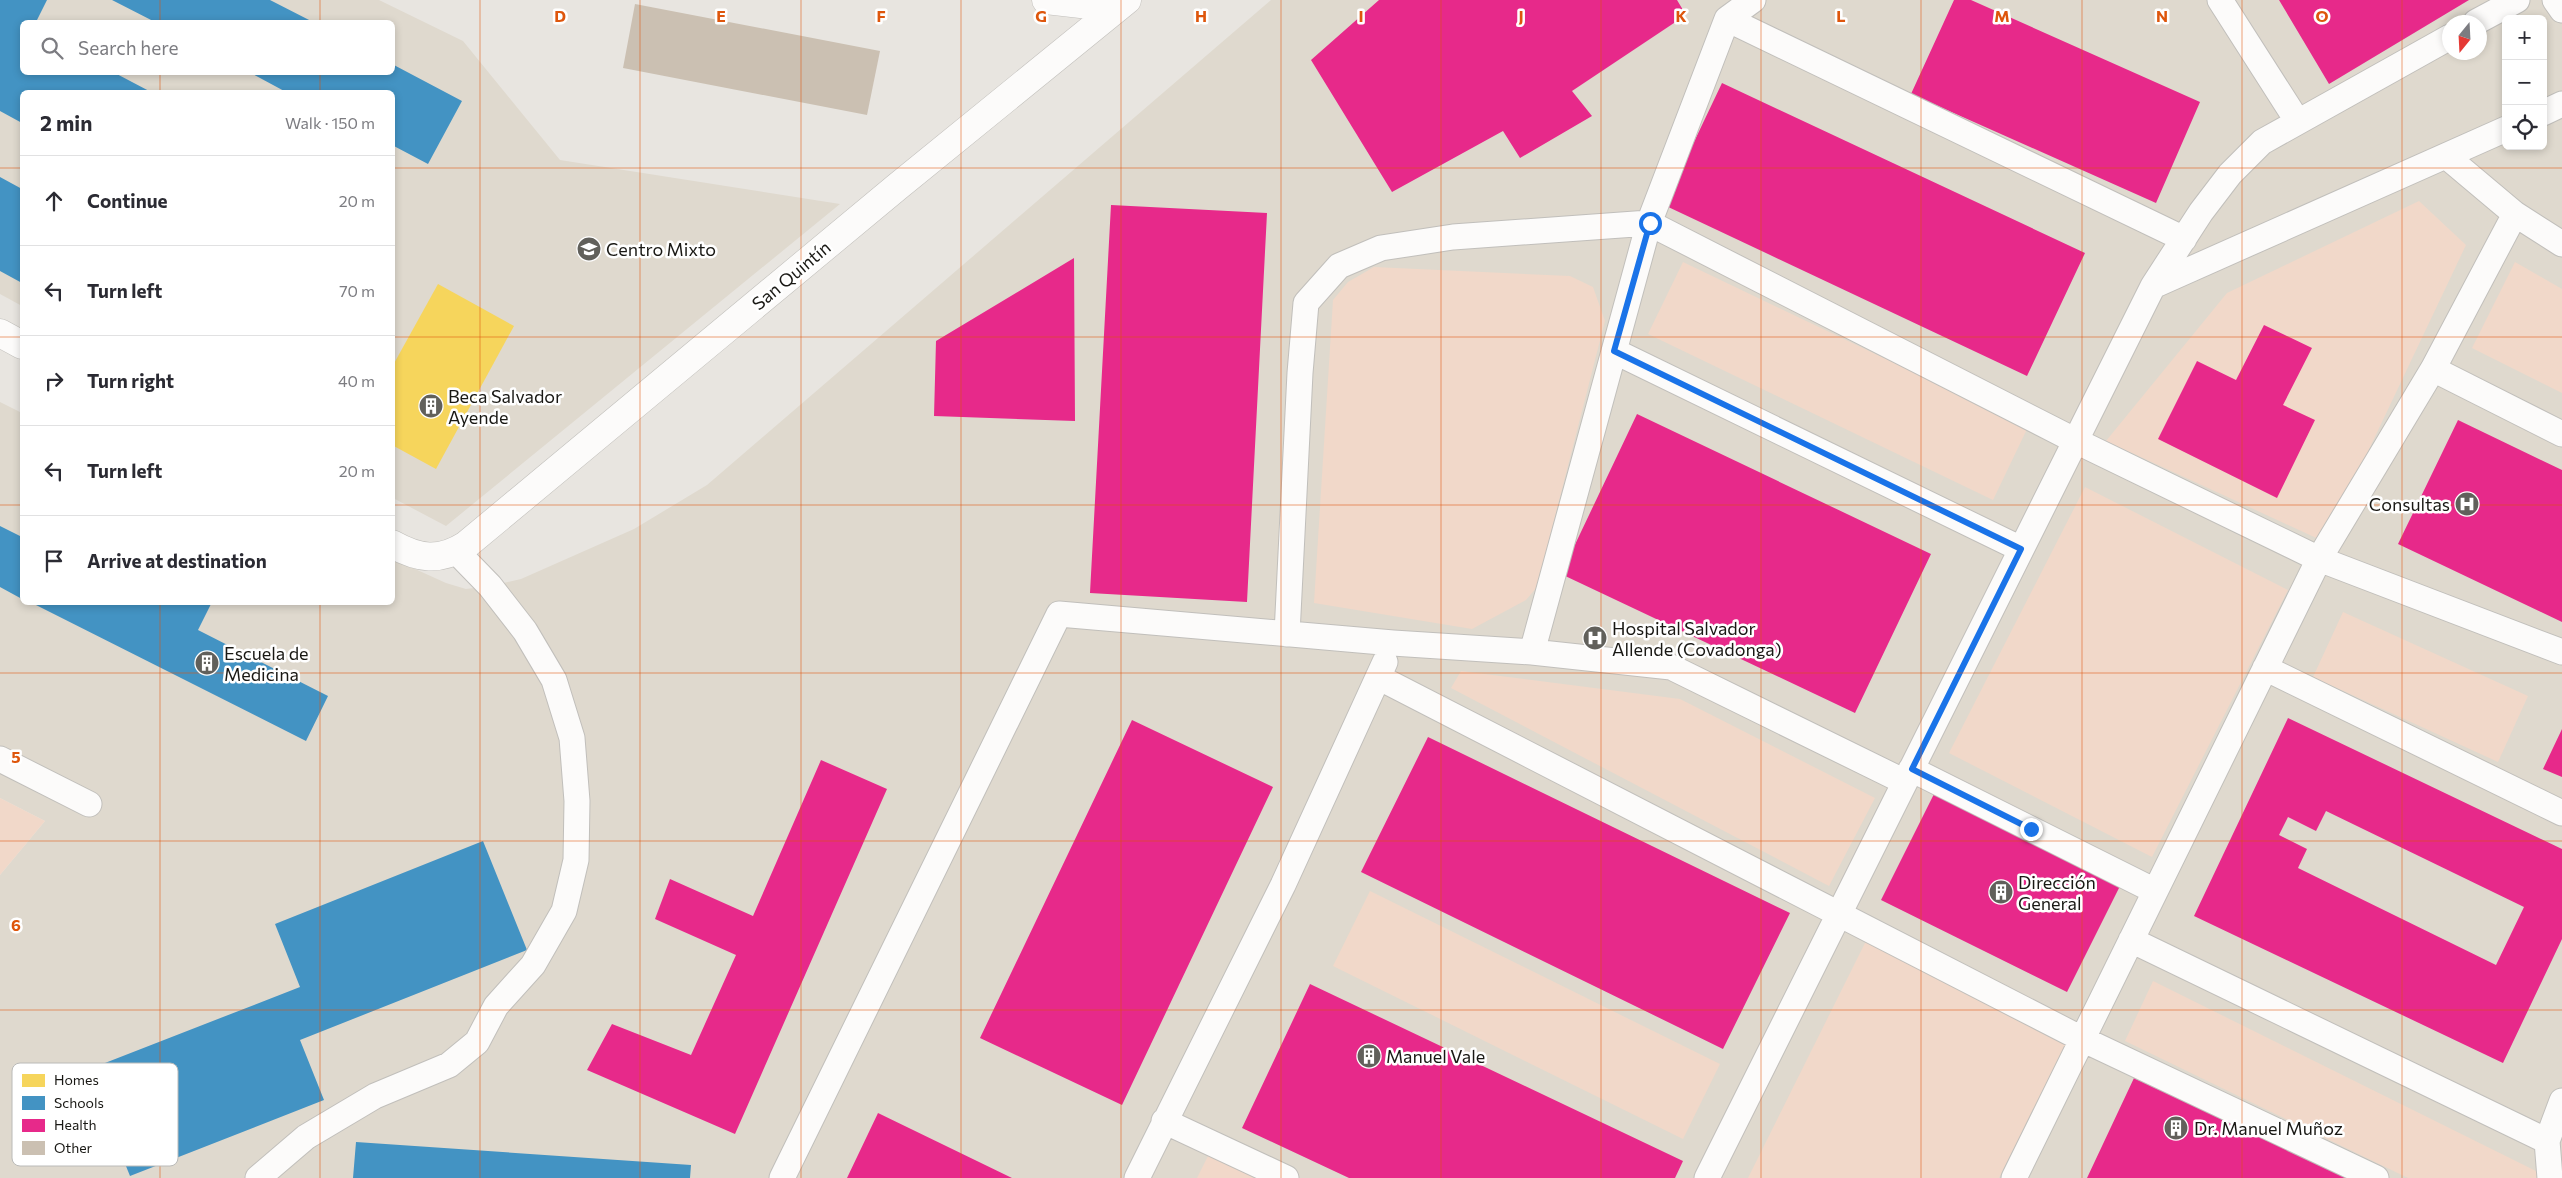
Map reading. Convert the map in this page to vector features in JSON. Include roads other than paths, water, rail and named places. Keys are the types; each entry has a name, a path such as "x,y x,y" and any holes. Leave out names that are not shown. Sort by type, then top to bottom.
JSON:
{"street":[{"path":"1046,0 1122,4"},
{"name":"San Quintín","path":"456,552 494,523 897,187 1122,4"},
{"path":"0,333 20,344"},
{"path":"395,546 411,554 439,557 456,552"}],"lane":[{"path":"1532,652 1650,223 1727,19 1753,0"},
{"path":"2220,0 2298,122"},
{"path":"2487,16 2517,0"},
{"path":"2555,0 2562,10"},
{"path":"1727,19 2184,239"},
{"path":"1707,1178 2153,286 2230,174 2262,142 2442,41"},
{"path":"2547,111 2562,104"},
{"path":"2153,286 2502,132"},
{"path":"2446,156 2515,214 2562,244"},
{"path":"2014,1178 2319,559 2433,369 2515,214"},
{"path":"1287,634 1300,373 1306,302 1339,266 1381,248 1453,237 1650,223 2076,441 2319,559 2562,652"},
{"path":"1614,351 2021,549"},
{"path":"2433,369 2562,434"},
{"path":"258,1178 306,1137 375,1096 449,1065 476,1042 496,1006 534,965 564,911 576,860 577,801 572,738 554,680 525,631 490,586 456,552"},
{"path":"782,1178 1058,614 1393,643 1532,652 1671,668 1908,775 2155,891"},
{"path":"1137,1178 1283,885 1393,643"},
{"path":"2265,668 2562,813"},
{"path":"1378,677 2082,1039 2376,1178"},
{"path":"0,759 89,804"},
{"path":"2131,940 2547,1141"},
{"path":"2550,1178 2547,1141 2562,1101"},
{"path":"1164,1121 1286,1178"}],"place":[{"name":"Centro Mixto","path":"589,249"},
{"name":"Beca Salvador Ayende","path":"431,406"},
{"name":"Consultas","path":"2467,504"},
{"name":"Hospital Salvador Allende (Covadonga)","path":"1595,638"},
{"name":"Escuela de Medicina","path":"207,663"},
{"name":"Dirección General","path":"2001,892"},
{"name":"Manuel Vale","path":"1369,1056"},
{"name":"Dr. Manuel Muñoz","path":"2176,1128"}]}
